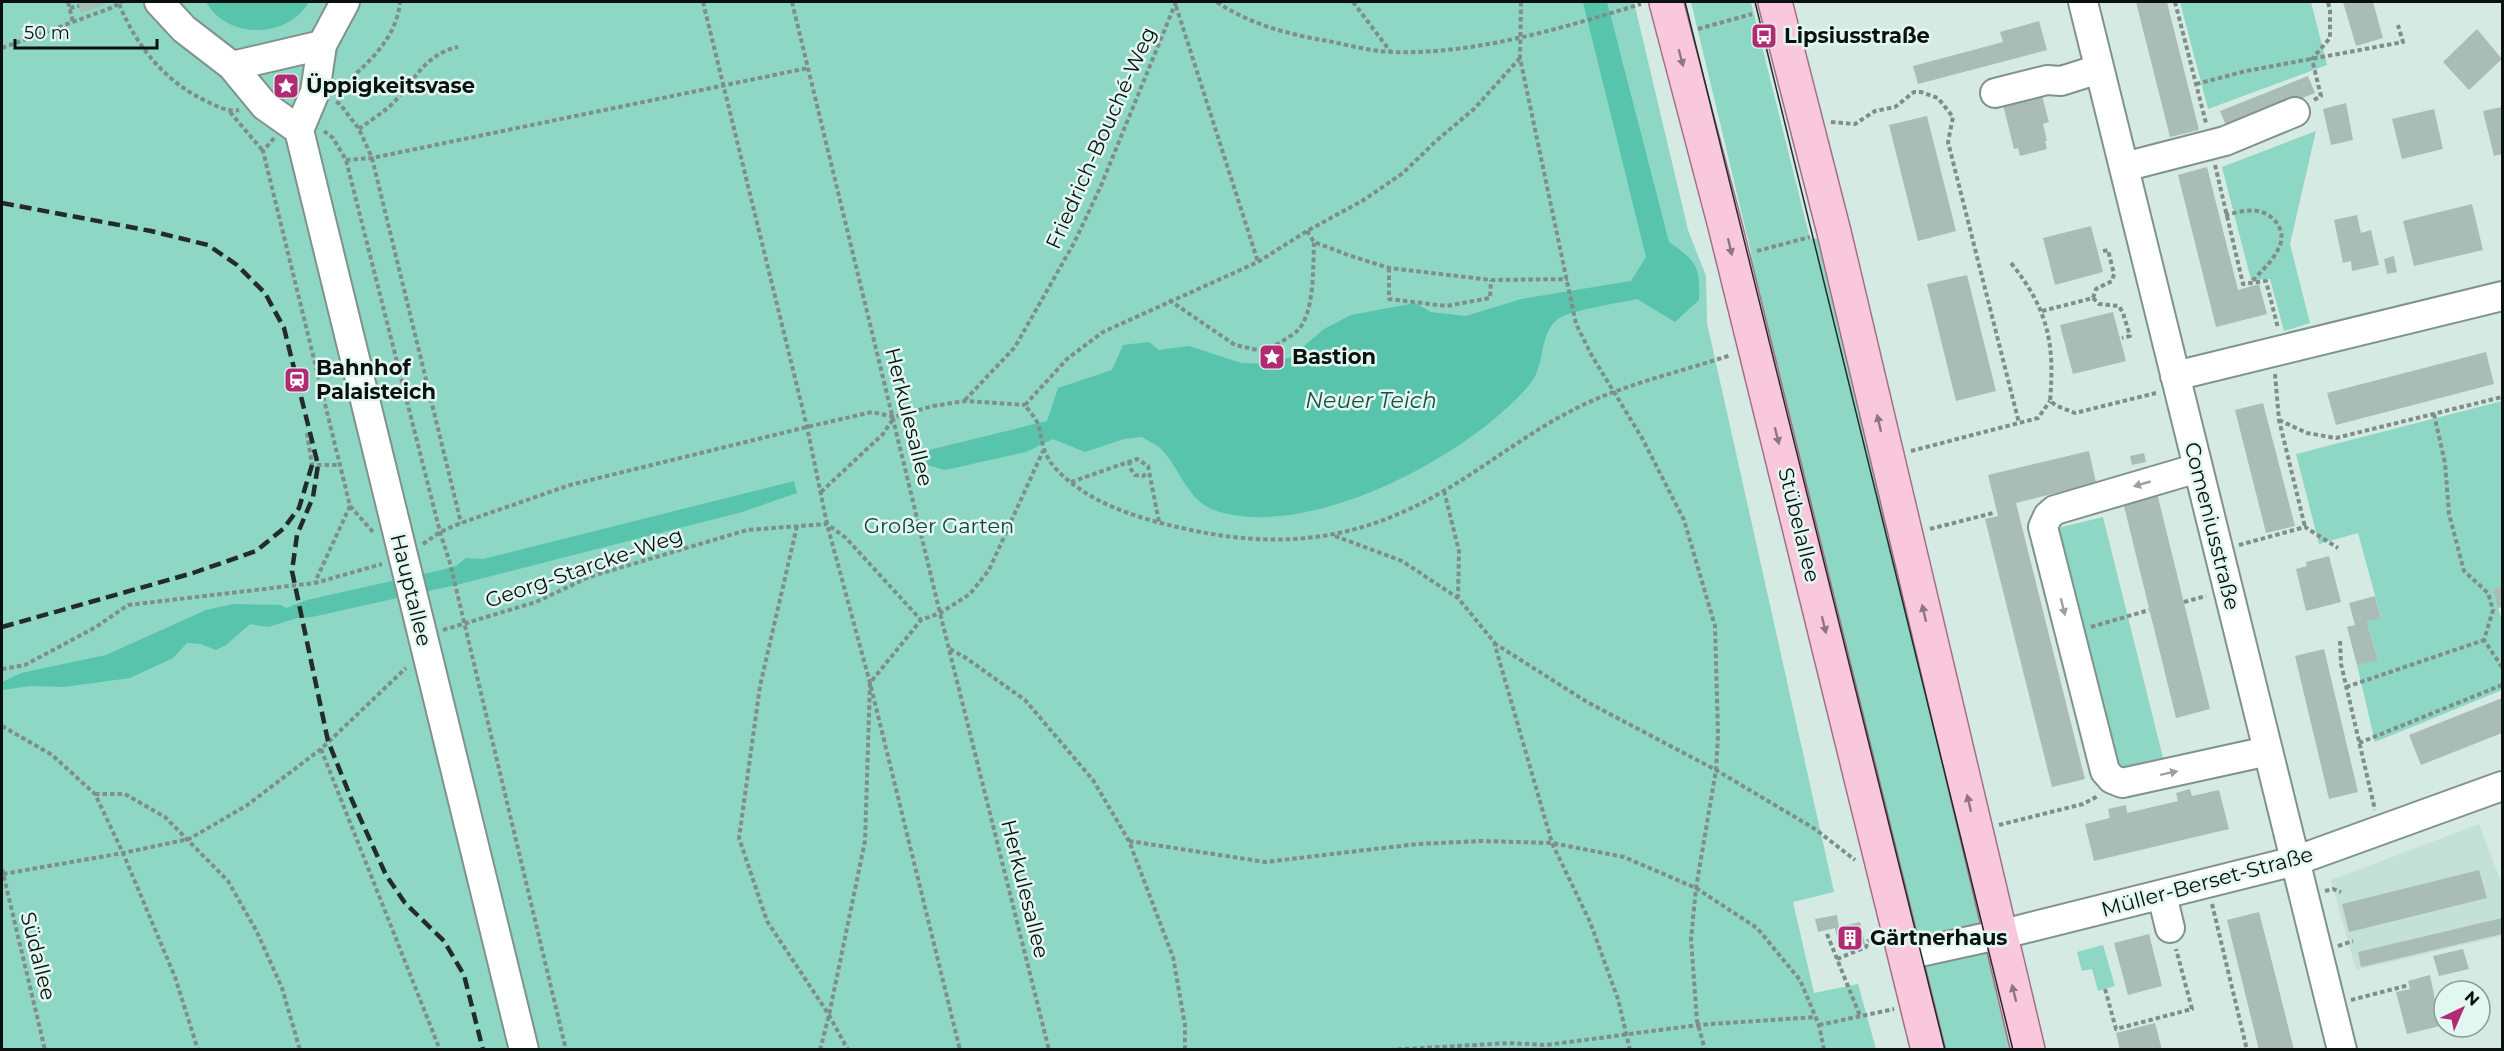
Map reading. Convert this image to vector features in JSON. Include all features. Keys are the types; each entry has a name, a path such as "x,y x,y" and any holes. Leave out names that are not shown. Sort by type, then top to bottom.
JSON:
{"main road":[{"name":"Stübelallee","path":"1666,2 1725,226 1893,946 1928,1050"},
{"path":"1764,8 1834,232 2028,1050"}],"street":[{"name":"Hauptallee","path":"159,2 184,29 294,114"},
{"name":"Hauptallee","path":"345,2 322,45 294,114 524,1050"},
{"name":"Comeniusstraße","path":"2083,2 2342,1050"},
{"path":"232,66 322,45"},
{"path":"1995,93 2047,80 2061,81 2099,69"},
{"path":"2124,167 2211,144 2295,112"},
{"path":"2177,382 2278,352 2502,296"},
{"path":"2198,468 2055,510 2048,516 2043,527 2105,771 2112,779 2122,783 2268,751"},
{"name":"Müller-Berset-Straße","path":"1893,946 1999,935 2295,861 2502,786"},
{"path":"2162,895 2170,928"}],"path":[{"path":"68,2 73,22"},
{"path":"263,151 294,114 339,88 360,72 387,40 400,2"},
{"path":"703,2 807,426 827,524 870,683 960,1050"},
{"name":"Herkulesallee","path":"792,2 1049,1050"},
{"path":"1217,2 1233,13 1298,36 1390,52 1445,49 1522,38 1647,2"},
{"path":"1353,2 1390,52"},
{"path":"1521,2 1520,58 1576,324 1592,356 1616,392 1684,520 1715,626 1718,735 1716,770 1696,888 1691,939 1698,1025 1705,1050"},
{"path":"2175,2 2243,284 2266,281 2278,352 2279,420 2305,527 2338,548"},
{"path":"2312,59 2330,38 2328,2"},
{"path":"2,48 120,3 128,27 142,48 164,74 189,93 230,111 294,114 340,104 359,129 372,158 461,523"},
{"path":"1176,3 1258,262"},
{"name":"Friedrich-Bouché-Weg","path":"965,400 1015,348 1074,243 1100,188 1176,3"},
{"path":"70,8 79,6"},
{"path":"1697,30 1764,8"},
{"path":"2196,84 2246,71 2403,42 2398,26"},
{"path":"359,129 395,102 417,72 444,50 458,47"},
{"path":"1025,405 1067,359 1102,332 1258,262 1307,231 1362,201 1403,173 1474,108 1520,58"},
{"path":"2295,112 2321,96 2312,59"},
{"path":"346,160 372,158 808,68"},
{"path":"1827,124 1834,122 1855,124 1875,111 1895,107 1914,92 1938,98 1953,117 1948,142 2019,423"},
{"path":"230,111 263,151 350,506 315,583"},
{"path":"294,114 333,138 346,160 459,599 463,625 566,1050"},
{"path":"2225,215 2256,210 2270,215 2279,225 2281,244 2269,263 2250,283"},
{"path":"1276,345 1298,331 1308,308 1313,281 1314,242 1307,231"},
{"path":"1751,252 1810,237"},
{"path":"1314,242 1389,268 1491,280 1568,279"},
{"path":"2093,298 2096,290 2112,281 2114,274 2108,250 2100,252"},
{"path":"1901,453 2038,418 2049,401 2052,376 2049,340 2042,311 2031,287 2011,263"},
{"path":"1389,268 1389,299 1446,306 1490,298 1491,280"},
{"path":"2042,311 2093,298"},
{"path":"2093,298 2099,304 2119,306 2130,336 2122,338"},
{"path":"1169,300 1235,345 1258,350"},
{"path":"1025,405 1037,422 1043,450 1055,468 1095,500 1159,523 1217,537 1267,542 1333,536 1410,509 1444,491 1569,412 1616,392 1737,353"},
{"path":"2049,401 2056,406 2075,412 2177,382"},
{"path":"2279,420 2307,434 2336,438 2502,397"},
{"path":"2,669 25,665 96,627 128,604 315,583 408,577 440,532 570,485 872,412 894,417 965,400 1025,405"},
{"path":"2434,414 2445,463 2449,514 2464,571 2488,593 2493,610 2484,640"},
{"path":"820,493 883,434 894,417"},
{"path":"307,433 312,465 340,465"},
{"path":"820,1050 865,841 870,683 921,620 940,613 970,594 989,570 1043,450"},
{"path":"1071,482 1129,461 1137,459 1143,461 1148,466 1159,523"},
{"path":"1129,461 1130,468 1135,475 1143,476 1148,473"},
{"path":"1444,491 1459,551 1458,598"},
{"path":"1921,532 1993,513"},
{"path":"827,524 846,538 921,620"},
{"name":"Georg-Starcke-Weg","path":"2,872 123,853 189,839 246,806 321,749 424,643 463,625 536,602 590,577 747,530 827,524"},
{"path":"797,526 760,686 739,838 767,921 829,1015 848,1050"},
{"path":"2218,551 2305,527"},
{"path":"1333,536 1402,561 1458,598 1494,642 1587,702 1716,770 1815,829 1857,861"},
{"path":"2070,633 2149,610"},
{"path":"2484,640 2502,667"},
{"path":"2346,687 2484,640"},
{"path":"2340,641 2341,664 2380,832"},
{"path":"1494,642 1552,843 1590,922 1618,999 1630,1050"},
{"path":"950,649 966,657 1025,700 1093,780 1128,841 1173,957 1185,1026 1185,1050"},
{"path":"2359,742 2502,685"},
{"path":"2,726 52,755 95,794 123,853 175,977 198,1050"},
{"path":"321,749 440,1050"},
{"path":"1994,827 2083,804 2122,783"},
{"path":"95,794 124,794 165,817 228,881 257,932 282,988 300,1050"},
{"path":"1128,841 1265,862 1417,844 1480,841 1552,843 1624,856 1696,888 1757,928 1800,980 1819,1025 1824,1050"},
{"name":"Südallee","path":"2,872 45,1050"},
{"path":"2207,884 2247,1050"},
{"path":"2333,889 2341,892"},
{"path":"2105,989 2116,1029 2192,1009 2170,928"},
{"path":"1827,934 1860,1016"},
{"path":"1837,959 1866,947 1868,941 1893,946"},
{"path":"2362,998 2409,985"},
{"path":"1819,1025 1898,1008"},
{"path":"1390,1050 1509,1043 1546,1045 1698,1025 1815,1017"}],"shaded area":[{"path":"2479,824 2502,884 2502,936 2356,970 2331,880"}],"green space":[{"name":"Großer Garten","path":"2,2 1634,2 1688,230 1706,276 1707,323 1834,892 1793,902 1814,993 1858,984 1876,1049 2,1050"},
{"path":"1691,2 1751,2 1810,239 1819,238 2019,1049 1939,1049 1744,256 1751,255 1751,252"},
{"path":"2180,2 2311,2 2327,65 2208,109"},
{"path":"2316,131 2290,244 2310,323 2284,331 2270,279 2251,280 2222,167"},
{"path":"2502,401 2502,586 2493,589 2502,621 2502,690 2375,742 2357,665 2378,659 2367,622 2381,617 2358,533 2319,544 2296,454"},
{"path":"2103,517 2163,758 2117,769 2054,529"},
{"path":"2103,945 2115,986 2098,991 2092,969 2082,971 2077,952"}],"water":[{"path":"206,2 309,2 287,23 258,30 228,23"},
{"name":"Neuer Teich","path":"1583,2 1607,2 1669,242 1695,265 1699,279 1699,300 1675,322 1637,299 1583,310 1558,319 1547,333 1535,377 1530,384 1503,411 1469,438 1429,464 1385,486 1339,503 1294,514 1252,517 1214,510 1197,499 1190,491 1161,449 1142,437 1124,439 1085,452 1053,439 1026,452 945,470 927,465 925,451 1047,421 1058,388 1112,370 1123,345 1149,342 1159,350 1189,346 1241,363 1267,364 1291,357 1324,329 1351,315 1415,303 1431,312 1466,316 1521,299 1631,281 1646,257"},
{"path":"794,481 797,493 742,512 460,584 312,617 297,618 268,627 250,624 226,645 216,650 201,644 187,643 173,658 130,678 64,687 31,686 2,690 2,682 21,673 106,655 206,610 233,604 281,605 286,608 307,600 456,566 466,558 483,559"}],"building":[{"path":"78,2 103,2 104,6 80,12"},
{"path":"2136,2 2167,2 2199,130 2170,137"},
{"path":"2343,2 2373,2 2383,38 2356,46"},
{"path":"2039,21 2047,50 1918,84 1913,66 2003,42 2000,32"},
{"path":"2477,29 2502,59 2469,90 2443,62"},
{"path":"2308,76 2315,93 2227,128 2220,111"},
{"path":"2041,92 2049,122 2043,124 2047,149 2020,156 2018,148 2014,149 2002,101"},
{"path":"2346,103 2353,140 2331,145 2323,109"},
{"path":"2502,107 2502,154 2494,156 2483,111"},
{"path":"2434,109 2443,149 2402,159 2392,119"},
{"path":"1927,116 1956,231 1918,241 1889,125"},
{"path":"2207,167 2238,290 2259,284 2267,314 2216,327 2178,175"},
{"path":"2472,204 2483,250 2414,266 2403,221"},
{"path":"2357,215 2361,233 2371,230 2379,265 2352,271 2351,261 2343,263 2334,220"},
{"path":"2091,226 2103,272 2055,285 2043,238"},
{"path":"2394,256 2397,272 2387,274 2384,259"},
{"path":"1967,275 1996,391 1956,401 1927,284"},
{"path":"2113,312 2126,361 2073,374 2060,325"},
{"path":"2486,352 2494,384 2336,425 2327,393"},
{"path":"2263,403 2295,526 2266,533 2235,410"},
{"path":"2089,451 2096,483 2016,503 2085,779 2052,787 1985,519 1998,516 1988,475"},
{"path":"2144,453 2146,462 2132,465 2130,456"},
{"path":"2157,493 2210,709 2176,718 2123,502"},
{"path":"2329,556 2341,602 2306,611 2296,569 2307,566 2306,562"},
{"path":"2502,586 2502,607 2498,608 2493,589"},
{"path":"2375,596 2381,618 2367,622 2378,660 2357,665 2347,627 2355,625 2349,603"},
{"path":"2324,649 2358,792 2329,799 2295,656"},
{"path":"2502,698 2502,733 2421,765 2409,735"},
{"path":"2190,789 2192,796 2219,790 2229,829 2094,861 2085,824 2110,818 2108,809 2126,805 2127,813 2178,801 2176,793"},
{"path":"2479,870 2487,898 2349,932 2342,904"},
{"path":"2259,912 2294,1050 2259,1050 2227,920"},
{"name":"Gärtnerhaus","path":"1837,915 1839,927 1860,922 1865,944 1840,950 1835,928 1818,932 1815,919"},
{"path":"2502,918 2502,934 2361,967 2358,952"},
{"path":"2149,934 2162,986 2128,995 2114,943"},
{"path":"2463,949 2469,969 2439,976 2433,956"},
{"path":"2430,975 2432,1028 2407,1034 2396,992 2410,989 2408,981"},
{"path":"2155,1023 2162,1050 2120,1050 2116,1033"}],"tram line":[{"path":"1685,2 1945,1050"},
{"path":"1755,2 2013,1050"}],"railway":[{"path":"2,203 151,231 208,245 237,265 265,293 284,328 318,465 313,497 297,535 292,571 328,741 386,875 405,903 444,941 464,975 483,1050"},
{"path":"2,627 193,573 256,551 283,529 299,508 312,465"}],"place":[{"name":"Lipsiusstraße","path":"1764,36"},
{"name":"Üppigkeitsvase","path":"286,86"},
{"name":"Bastion","path":"1272,357"},
{"name":"Bahnhof Palaisteich","path":"297,380"},
{"name":"Gärtnerhaus","path":"1850,938"}]}
